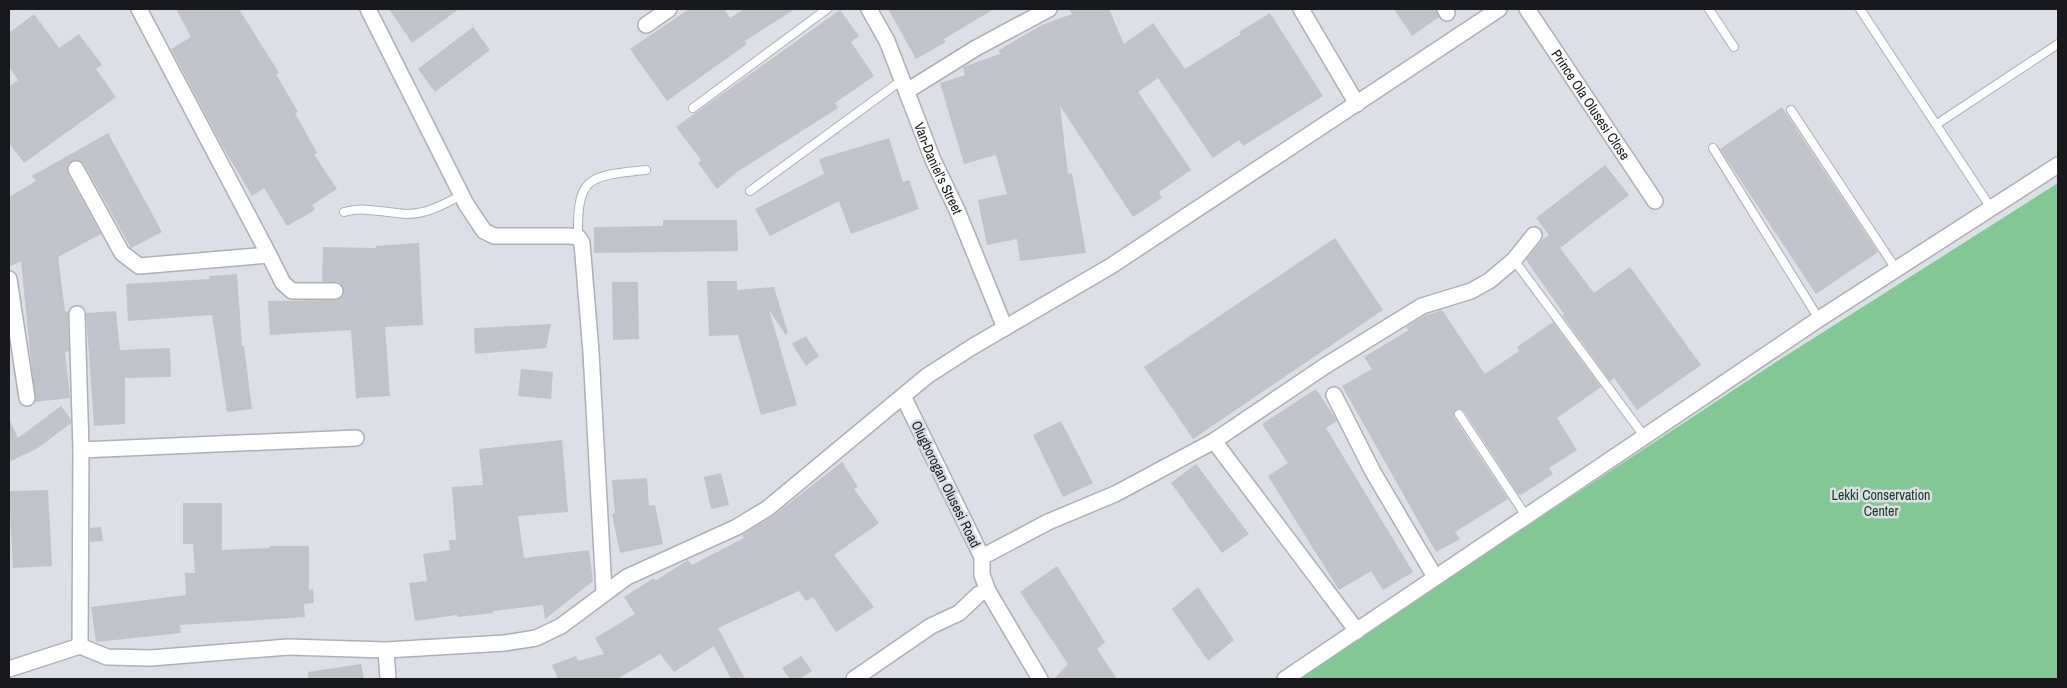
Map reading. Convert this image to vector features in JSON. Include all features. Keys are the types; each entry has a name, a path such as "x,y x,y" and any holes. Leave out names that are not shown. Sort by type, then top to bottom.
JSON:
{"street":[{"path":"139,9 283,283 292,291 335,291"},
{"path":"368,9 462,195 484,231 494,236 578,237 584,252 604,592"},
{"path":"646,25 669,9"},
{"name":"Van-Daniel’s Street","path":"869,9 887,42 932,160 957,210 1005,328"},
{"path":"904,85 1049,9"},
{"path":"1301,9 1357,104"},
{"path":"13,672 80,646 107,657 151,658 288,647 386,650 505,643 536,638 561,626 626,577 737,527 760,513 927,376 1111,266 1499,9"},
{"name":"Prince Ola Olusesi Close","path":"1527,9 1655,201"},
{"path":"1285,679 1819,319 2058,165"},
{"path":"76,169 122,254 139,266 269,255"},
{"path":"982,557 1048,522 1115,494 1214,441 1325,366 1422,306 1470,291 1489,282 1514,260 1534,235"},
{"path":"9,279 27,398"},
{"path":"77,314 81,450 80,646"},
{"path":"1334,395 1372,472 1435,577"},
{"name":"Olugborogan Olusesi Road","path":"903,396 982,557 982,575 988,590 1040,679"},
{"path":"81,450 356,438"},
{"path":"1214,441 1357,631"},
{"path":"854,679 931,626 959,613 979,594 988,590"},
{"path":"386,650 388,679"}],"lane":[{"path":"693,108 827,9"},
{"path":"1709,9 1734,47"},
{"path":"1860,9 1991,208"},
{"path":"1936,124 2058,44"},
{"path":"750,191 904,85"},
{"path":"1791,110 1896,269"},
{"path":"1713,148 1819,319"},
{"path":"578,237 578,205 584,187 595,179 612,174 646,170"},
{"path":"344,212 356,208 406,214 420,213 438,208 462,195"},
{"path":"1514,260 1644,436"},
{"path":"1459,414 1526,516"}],"green space":[{"name":"Lekki Conservation Center","path":"2058,183 2058,679 1295,679 1773,364"}],"building":[{"path":"176,9 239,9 279,73 276,74 298,112 295,113 317,153 314,154 337,189 312,205 315,210 287,226 264,188 252,196 221,144 171,49 191,37"},
{"path":"389,9 459,9 412,43"},
{"path":"689,9 724,9 730,18 744,9 795,9 745,41 747,44 667,101 630,49"},
{"path":"888,9 994,9 944,39 946,42 916,59"},
{"path":"1069,9 1109,9 1124,44 1153,23 1185,69 1241,34 1239,32 1270,13 1323,96 1243,146 1239,140 1213,158 1158,78 1138,92 1191,170 1159,192 1162,198 1133,217 1060,106 1068,174 1072,173 1086,253 1020,261 1017,239 987,245 978,200 1007,194 996,155 964,164 940,83 965,75 963,67 1000,54 999,50 1042,25 1072,14"},
{"path":"1394,9 1436,9 1439,17 1412,36"},
{"path":"840,10 859,36 851,42 874,76 835,103 838,108 737,172 717,189 698,163 701,160 676,127"},
{"path":"34,14 59,48 79,34 102,65 96,69 116,97 24,163 9,143 9,87 18,80 9,67 9,33"},
{"path":"473,27 490,50 435,92 418,69"},
{"path":"1782,107 1878,252 1816,294 1720,149"},
{"path":"108,133 162,232 131,248 84,164 76,160 68,164 68,174 101,234 58,257 65,311 68,312 69,351 65,352 70,398 35,402 21,261 9,267 9,197 36,181 32,176"},
{"path":"889,138 903,182 909,180 919,209 851,234 839,201 770,236 755,209 824,174 819,159"},
{"path":"1605,165 1629,195 1560,248 1594,293 1630,267 1701,365 1637,410 1614,378 1610,381 1562,315 1564,314 1526,260 1542,240 1549,235 1536,218"},
{"path":"663,220 737,220 738,251 594,253 594,227 663,226"},
{"path":"1335,238 1383,310 1193,439 1144,367"},
{"path":"419,243 423,325 385,327 390,396 356,398 351,330 270,335 268,301 335,300 343,296 344,291 340,283 322,282 323,247 376,248 376,246"},
{"path":"237,274 242,346 244,346 252,409 227,412 212,315 128,321 126,284 210,279 209,276"},
{"path":"707,281 737,281 737,290 774,287 788,333 785,334 769,310 797,405 761,415 738,335 709,336"},
{"path":"612,282 638,282 639,339 613,340"},
{"path":"1442,310 1485,374 1519,351 1517,347 1553,322 1601,387 1557,418 1577,450 1549,468 1553,474 1521,495 1518,494 1464,411 1456,410 1454,417 1508,499 1455,532 1460,539 1436,552 1342,386 1372,369 1364,357 1409,330 1406,327 1426,315"},
{"path":"116,311 120,350 170,348 171,377 125,378 125,424 94,426 86,313"},
{"path":"551,324 546,348 475,354 474,328"},
{"path":"806,336 819,356 806,366 792,344"},
{"path":"521,369 553,372 551,399 518,396"},
{"path":"1316,389 1337,421 1326,428 1413,572 1383,590 1371,571 1339,590 1268,476 1288,463 1262,424"},
{"path":"61,406 71,419 71,423 38,448 9,462 9,419 18,438"},
{"path":"1061,421 1093,483 1063,497 1033,435"},
{"path":"562,440 568,512 518,516 524,558 589,550 593,581 545,619 543,605 493,611 493,613 458,617 457,615 415,621 409,583 427,581 423,554 450,550 449,540 456,540 452,487 483,485 479,449"},
{"path":"842,462 858,487 854,489 879,523 834,555 874,607 836,632 813,597 806,601 799,591 718,628 745,679 731,679 714,646 674,672 660,654 617,679 558,679 552,665 576,656 578,661 604,654 595,638 635,614 624,597 654,578 655,581 688,560 692,565 744,538 742,535 774,515"},
{"path":"1196,464 1249,534 1222,553 1171,483"},
{"path":"721,473 729,505 711,509 704,477"},
{"path":"647,478 649,506 655,505 663,544 620,553 612,514 615,513 612,480"},
{"path":"48,490 52,566 13,568 9,491"},
{"path":"183,503 222,503 222,550 269,548 270,546 309,546 309,590 313,589 314,603 304,604 305,617 180,625 181,633 96,642 91,607 186,595 185,573 195,573 193,544 183,544"},
{"path":"101,527 103,541 90,542 90,528"},
{"path":"1057,566 1105,642 1097,649 1117,679 1054,679 1068,664 1020,592"},
{"path":"1198,587 1234,640 1208,661 1172,609"},
{"path":"801,656 812,671 799,679 790,679 782,668"},
{"path":"361,664 364,679 308,679 308,672"}]}
